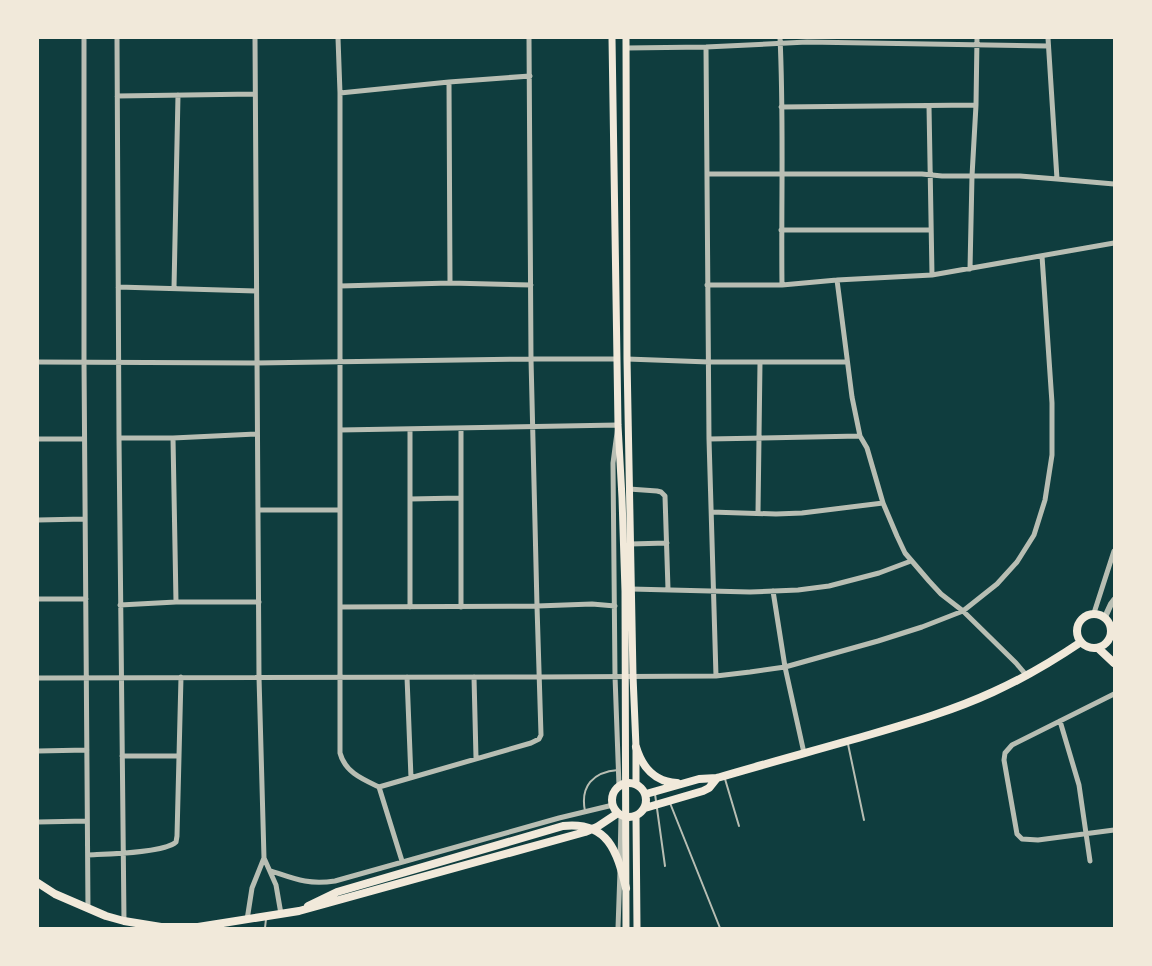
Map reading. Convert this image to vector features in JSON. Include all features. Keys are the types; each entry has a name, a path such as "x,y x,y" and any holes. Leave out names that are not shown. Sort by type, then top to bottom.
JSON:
{"main road":[{"path":"612,38 618,425 633,676 636,784"},
{"path":"626,38 630,544 626,928"},
{"path":"1094,613 1105,617 1113,628 1112,641 1098,648 1089,647 1078,638 1077,627 1084,617 1094,613"},
{"path":"646,794 699,779 721,777 956,707 1027,676 1082,642"},
{"path":"1098,648 1114,663"},
{"path":"636,747 645,768 653,775 662,781 684,783"},
{"path":"645,808 703,791 721,777"},
{"path":"627,783 636,784 646,794 645,808 636,816 619,814 613,805 613,793 619,786 627,783"},
{"path":"38,883 88,910 124,921 170,927 232,926 248,920 299,911 585,832 619,814"},
{"path":"636,816 637,928"},
{"path":"299,911 337,892 552,829 574,825 595,830 612,844 626,888"}],"street":[{"path":"84,38 84,439 88,910"},
{"path":"117,38 124,921"},
{"path":"248,920 252,888 264,858 259,677 255,38"},
{"path":"338,38 341,361 340,753 342,761 353,774 379,787 531,743 539,739 542,729 531,359 529,38"},
{"path":"969,269 977,38"},
{"path":"1048,38 1057,179"},
{"path":"626,48 706,47 780,40 807,42 878,40 1048,46"},
{"path":"780,40 783,174 782,285"},
{"path":"706,47 709,439 716,676"},
{"path":"340,93 530,76"},
{"path":"449,82 450,283"},
{"path":"117,96 255,94"},
{"path":"174,288 178,95"},
{"path":"782,107 976,105"},
{"path":"929,106 932,276"},
{"path":"707,174 1020,176 1114,184"},
{"path":"781,230 931,230"},
{"path":"708,285 782,285 932,276 1114,243"},
{"path":"38,678 716,676 784,667 878,641 963,611 997,584 1017,562 1034,536 1045,500 1052,454 1052,403 1042,256"},
{"path":"837,280 852,397 860,436 867,448 883,503 905,553 941,594 963,611 1027,676"},
{"path":"340,286 450,283 531,285"},
{"path":"118,287 256,291"},
{"path":"38,362 256,363 616,359"},
{"path":"627,359 709,362 847,362"},
{"path":"758,513 760,362"},
{"path":"340,430 618,425 614,464 615,676 619,786"},
{"path":"410,429 410,607"},
{"path":"461,429 461,607"},
{"path":"119,438 257,434"},
{"path":"709,439 860,436"},
{"path":"173,438 176,602"},
{"path":"38,439 84,439"},
{"path":"629,489 657,491 664,494 668,589"},
{"path":"410,499 460,498"},
{"path":"711,512 802,513 883,503"},
{"path":"258,510 340,510"},
{"path":"38,520 85,519"},
{"path":"630,544 667,543"},
{"path":"1094,613 1114,551"},
{"path":"628,590 798,590 829,586 879,573 911,561"},
{"path":"773,591 784,667 804,753"},
{"path":"38,599 86,599"},
{"path":"1105,617 1114,600"},
{"path":"120,605 259,602"},
{"path":"339,607 592,604 615,606"},
{"path":"88,855 168,847 176,842 181,677"},
{"path":"407,677 411,778"},
{"path":"474,677 476,759"},
{"path":"1114,694 1012,745 1005,753 1004,760 1017,834 1022,839 1030,841 1114,830"},
{"path":"1060,720 1079,785 1090,861"},
{"path":"38,752 87,750"},
{"path":"122,756 179,756"},
{"path":"379,787 402,861"},
{"path":"271,871 303,882 335,881 613,805"},
{"path":"618,928 619,814"},
{"path":"38,822 87,821"},
{"path":"264,858 276,885 281,914"}],"lane":[{"path":"847,741 864,820"},
{"path":"585,811 583,801 590,781 598,774 618,770"},
{"path":"721,777 739,826"},
{"path":"665,788 720,928"},
{"path":"655,791 665,866"},
{"path":"265,928 267,916"}]}
